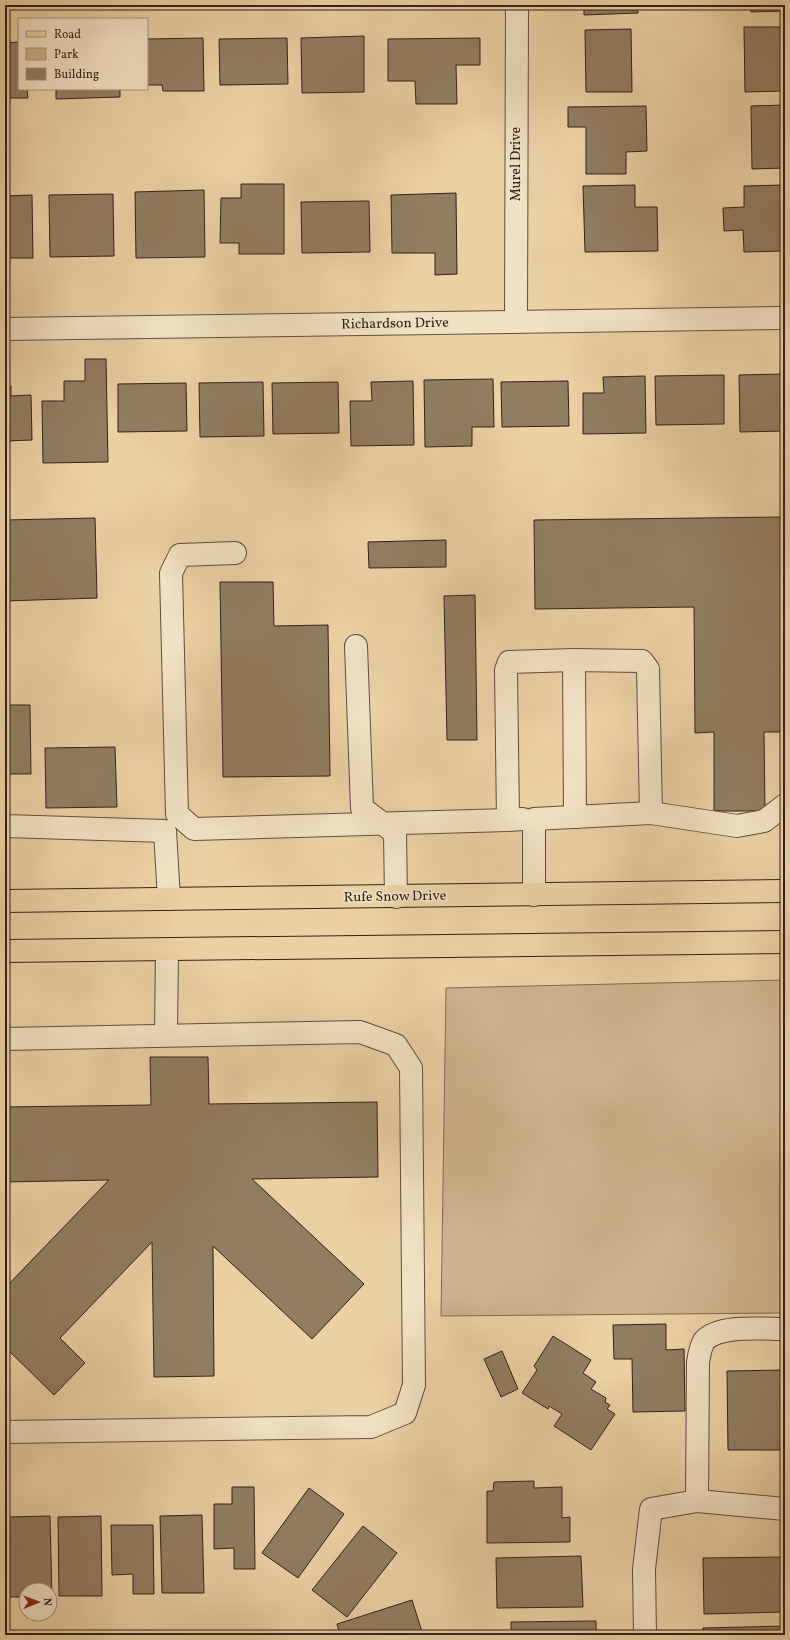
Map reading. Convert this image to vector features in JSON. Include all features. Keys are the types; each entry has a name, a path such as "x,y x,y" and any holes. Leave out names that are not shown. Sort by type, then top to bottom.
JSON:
{"main road":[{"name":"Rufe Snow Drive","path":"5,901 785,891"},
{"path":"5,951 785,942"}],"street":[{"name":"Murel Drive","path":"516,322 517,5"},
{"name":"Richardson Drive","path":"5,329 785,318"},
{"path":"235,553 180,555 171,573 176,814 194,830 508,820 651,813 737,826 764,821 785,805"},
{"path":"356,646 362,808 395,833 396,897"},
{"path":"508,820 506,670 509,662 574,660 642,661 648,669 651,813"},
{"path":"574,660 575,817"},
{"path":"534,819 534,895"},
{"path":"5,826 165,831 169,899"},
{"path":"166,1035 167,950"},
{"path":"5,1039 360,1032 396,1044 411,1068 414,1385 405,1413 371,1427 5,1432"},
{"path":"697,1501 698,1362 704,1342 716,1332 735,1329 785,1329"},
{"path":"645,1635 644,1569 650,1509 697,1501 785,1509"}],"green space":[{"path":"785,980 785,1313 441,1316 446,988"}],"building":[{"path":"584,5 638,5 638,13 584,15"},
{"path":"751,5 785,5 785,11 751,12"},
{"path":"744,27 785,27 785,91 745,92"},
{"path":"631,29 632,92 586,92 585,30"},
{"path":"364,36 364,92 302,93 301,38"},
{"path":"203,38 204,91 163,91 162,85 148,85 148,39"},
{"path":"287,38 288,84 220,85 219,39"},
{"path":"480,38 480,65 456,65 457,104 416,104 415,81 388,81 388,39"},
{"path":"18,42 18,90 27,90 28,98 5,98 5,43"},
{"path":"56,90 120,90 120,97 56,99"},
{"path":"785,105 785,168 752,169 751,106"},
{"path":"646,106 647,151 626,152 626,174 586,174 586,127 568,127 568,107"},
{"path":"241,184 284,184 284,254 239,254 239,243 220,243 221,198 241,198"},
{"path":"635,185 635,207 657,207 658,251 585,252 583,186"},
{"path":"785,185 785,251 744,252 743,230 724,231 723,208 744,207 744,186"},
{"path":"204,190 205,257 136,258 135,192"},
{"path":"456,193 457,274 435,275 435,253 392,253 391,195"},
{"path":"113,194 114,256 50,257 49,195"},
{"path":"32,195 33,258 5,258 5,196"},
{"path":"369,201 370,252 302,253 301,202"},
{"path":"785,351 785,431 740,432 739,375 783,374 782,352"},
{"path":"85,359 106,359 108,462 43,463 42,401 64,401 64,381 85,381"},
{"path":"724,375 724,424 656,425 655,376"},
{"path":"645,376 646,433 583,434 583,393 604,393 603,377"},
{"path":"493,379 494,427 472,427 472,446 425,447 424,380"},
{"path":"413,381 414,445 351,446 350,401 372,401 371,382"},
{"path":"568,381 569,426 502,427 501,382"},
{"path":"263,382 264,436 200,437 199,383"},
{"path":"338,382 339,433 273,434 272,383"},
{"path":"186,383 187,431 118,432 118,384"},
{"path":"5,386 11,386 11,396 31,395 32,440 5,441"},
{"path":"783,517 785,732 764,732 765,811 714,811 714,732 695,733 694,607 535,609 534,520"},
{"path":"95,518 97,598 5,601 5,520"},
{"path":"446,540 446,567 369,568 368,542"},
{"path":"220,582 273,582 274,626 328,625 330,776 223,777"},
{"path":"475,595 477,740 447,740 444,596"},
{"path":"5,705 30,705 31,774 5,774"},
{"path":"115,747 117,807 46,808 45,748"},
{"path":"150,1057 208,1057 209,1104 377,1102 378,1177 252,1179 364,1284 312,1339 213,1246 214,1376 154,1377 152,1242 60,1338 85,1363 54,1395 5,1347 5,1288 109,1180 5,1182 5,1107 151,1105"},
{"path":"666,1324 666,1350 684,1349 685,1411 633,1412 632,1359 614,1359 613,1325"},
{"path":"553,1336 591,1360 583,1373 596,1382 591,1389 606,1398 605,1402 610,1405 607,1409 615,1414 591,1450 554,1426 562,1414 549,1406 548,1409 522,1393 537,1370 534,1366"},
{"path":"502,1351 518,1389 501,1397 484,1359"},
{"path":"785,1370 785,1450 728,1450 727,1371"},
{"path":"534,1481 534,1488 562,1487 562,1518 570,1517 570,1542 487,1543 487,1491 493,1491 494,1482"},
{"path":"232,1487 254,1487 255,1569 234,1569 234,1548 214,1549 214,1504 232,1504"},
{"path":"309,1488 344,1514 298,1578 262,1553"},
{"path":"202,1515 204,1593 162,1593 160,1516"},
{"path":"50,1516 52,1582 18,1582 18,1597 9,1597 8,1517"},
{"path":"101,1516 102,1596 59,1596 58,1517"},
{"path":"111,1525 153,1525 154,1594 133,1594 133,1574 112,1575"},
{"path":"363,1526 397,1553 347,1617 312,1590"},
{"path":"581,1556 583,1607 497,1608 496,1558"},
{"path":"785,1557 785,1612 704,1614 703,1558"},
{"path":"412,1600 423,1635 340,1635 337,1624"},
{"path":"596,1621 596,1635 511,1635 511,1622"},
{"path":"785,1626 785,1635 703,1635 703,1628"}]}
